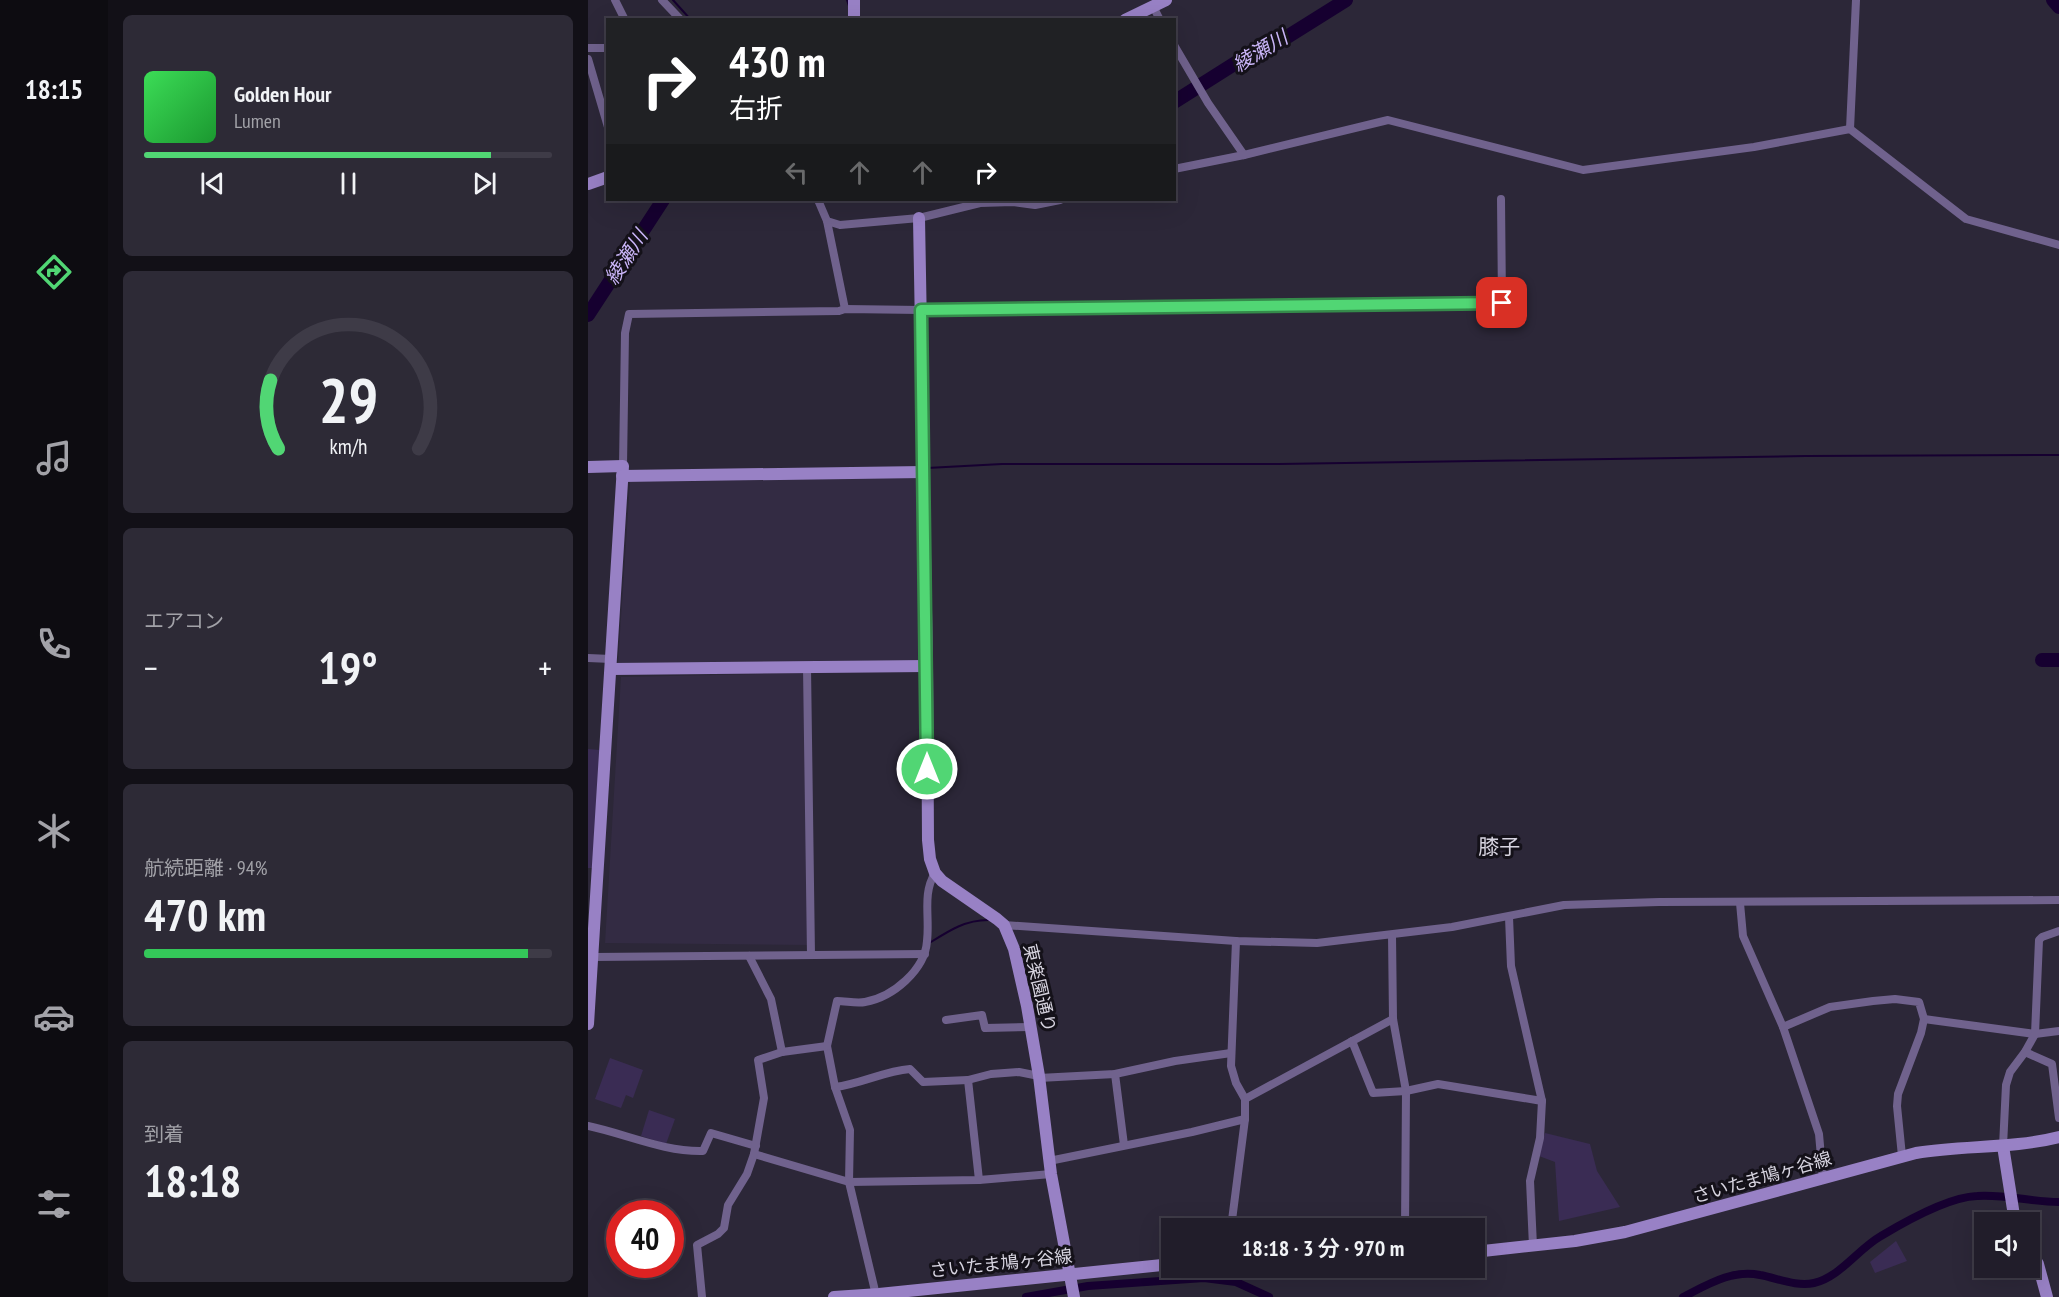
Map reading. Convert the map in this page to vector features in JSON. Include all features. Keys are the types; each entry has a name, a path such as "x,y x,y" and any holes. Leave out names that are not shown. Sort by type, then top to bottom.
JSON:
{"street":[{"path":"615,0 624,18"},
{"path":"662,0 679,18"},
{"path":"854,0 854,18"},
{"path":"1129,18 1166,0"},
{"path":"1850,129 1856,0"},
{"path":"1153,6 1159,18"},
{"path":"588,48 606,48"},
{"path":"1176,49 1208,103 1244,155"},
{"path":"588,59 606,120"},
{"path":"1176,169 1244,155 1388,120 1583,170 1754,147 1850,129 1966,219 2059,245"},
{"path":"588,184 606,178"},
{"path":"588,1024 593,957 593,873 611,664 622,471 625,333 629,314 839,311 845,309 1502,303 1501,199"},
{"path":"818,201 827,221 845,309"},
{"path":"827,221 840,225 919,218 980,202 1014,202 1035,205 1055,201"},
{"path":"878,1295 849,1182 850,1130 835,1087 827,1046 837,1001 864,1002 885,995 906,980 925,954 928,940 927,902 929,883 935,873 930,859 928,840 919,218"},
{"path":"588,467 622,471 924,472"},
{"path":"588,658 611,664 927,666"},
{"path":"807,667 811,955"},
{"name":"東楽園通り","path":"935,873 952,889 1004,925 1014,949 1031,1027 1051,1174 1074,1296"},
{"path":"1004,925 1236,941 1317,943 1452,927 1564,905 2059,900"},
{"path":"1740,903 1743,936 1782,1027 1819,1134 1823,1179"},
{"path":"1509,917 1511,966 1542,1101 1540,1138 1530,1181 1533,1246"},
{"path":"2013,1212 2003,1146 2006,1085 2010,1072 2035,1034 2039,940 2059,931"},
{"path":"1392,935 1392,1019 1406,1091 1405,1218"},
{"path":"1232,1218 1245,1119 1245,1099 1236,1083 1231,1066 1236,941"},
{"path":"593,957 925,954"},
{"path":"749,956 771,999 782,1052"},
{"path":"1782,1027 1830,1007 1873,1000 1916,1000 1919,1002 1924,1019 1914,1055 1898,1094 1902,1156"},
{"path":"946,1020 982,1016 985,1028 1031,1027"},
{"path":"1245,1099 1392,1019"},
{"path":"1924,1019 2035,1034 2059,1031"},
{"path":"1352,1041 1373,1093 1406,1091 1438,1084 1542,1101"},
{"path":"702,1297 697,1245 718,1234 724,1228 728,1205 747,1174 755,1150 764,1098 758,1060 782,1052 827,1046"},
{"path":"2025,1052 2052,1064 2059,1118"},
{"path":"835,1087 853,1085 882,1074 910,1069 923,1082 968,1080 991,1074 1019,1072 1039,1077 1114,1074 1164,1062 1231,1053"},
{"path":"1114,1074 1124,1145"},
{"path":"968,1080 979,1180"},
{"path":"1049,1161 1245,1119"},
{"path":"588,1126 691,1151 703,1151 711,1133 849,1182 979,1180 1051,1174"},
{"name":"さいたま鳩ヶ谷線","path":"1485,1251 1625,1232 1902,1156 1943,1149 2003,1146 2059,1137"},
{"name":"さいたま鳩ヶ谷線","path":"834,1297 1071,1277 1161,1265"},
{"path":"2040,1271 2047,1297"}],"shaded area":[{"path":"917,478 918,660 618,663 630,482"},
{"path":"806,673 809,945 605,943 621,677"},
{"path":"588,749 600,750 593,868 588,868"},
{"path":"610,1058 643,1070 633,1098 626,1095 621,1108 595,1099"},
{"path":"649,1110 675,1119 666,1144 641,1136"},
{"path":"1545,1133 1590,1144 1597,1171 1620,1207 1559,1221 1555,1162 1539,1156"},
{"path":"1896,1241 1907,1261 1875,1273 1870,1262"}],"waterway":[{"path":"673,0 689,18"},
{"path":"847,0 849,6"},
{"name":"綾瀬川","path":"1176,101 1242,59 1279,42 1346,0"},
{"name":"綾瀬川","path":"2053,0 2059,7"},
{"name":"綾瀬川","path":"588,315 662,201"},
{"path":"927,468 1002,464 1279,464 1806,456 2059,455"},
{"path":"2042,660 2059,660"},
{"path":"931,942 965,924 988,920"},
{"path":"1683,1297 1720,1279 1740,1274 1760,1275 1800,1284 1823,1280 1841,1269 1891,1230 1928,1211 1966,1197 1998,1196 2059,1202"},
{"path":"1026,1297 1088,1286 1204,1278 1236,1282 1269,1297"}],"district":[{"name":"膝子","path":"1499,846"}],"route":[{"path":"927,769 921,310 1502,303"}]}
